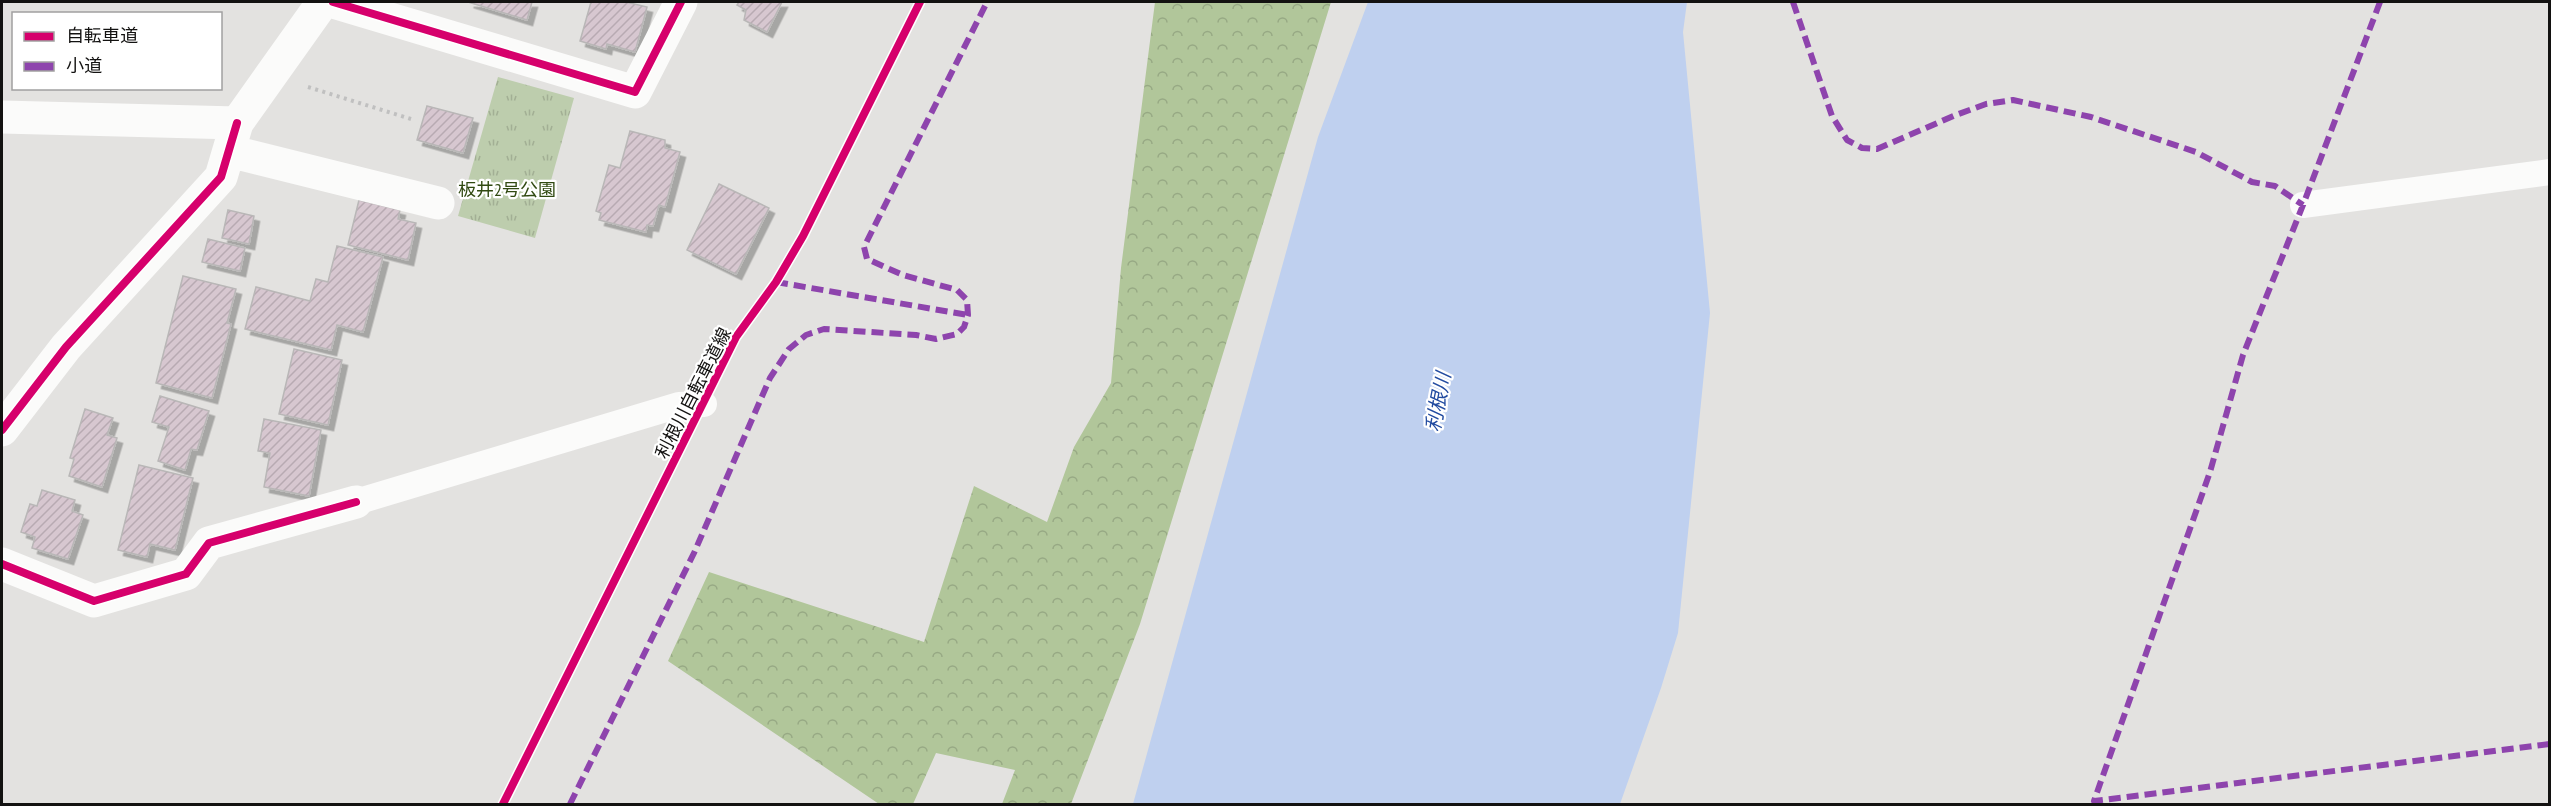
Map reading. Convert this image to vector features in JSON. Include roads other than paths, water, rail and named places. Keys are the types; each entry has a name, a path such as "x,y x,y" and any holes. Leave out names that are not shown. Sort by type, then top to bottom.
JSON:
{"street":[{"path":"2,430 66,347 220,177 233,137 271,76 323,2"},
{"path":"333,2 635,92 681,2"},
{"path":"2,117 233,137 438,203"},
{"path":"2,564 94,601 186,574 209,543 356,502"}],"lane":[{"path":"2303,205 2550,171"},
{"path":"356,502 679,405 704,404"}],"water":[{"name":"利根川","path":"1368,2 1687,2 1683,32 1710,313 1678,633 1620,804 1133,804 1318,137"}],"park label":[{"name":"板井2号公園","path":"507,189"}]}
